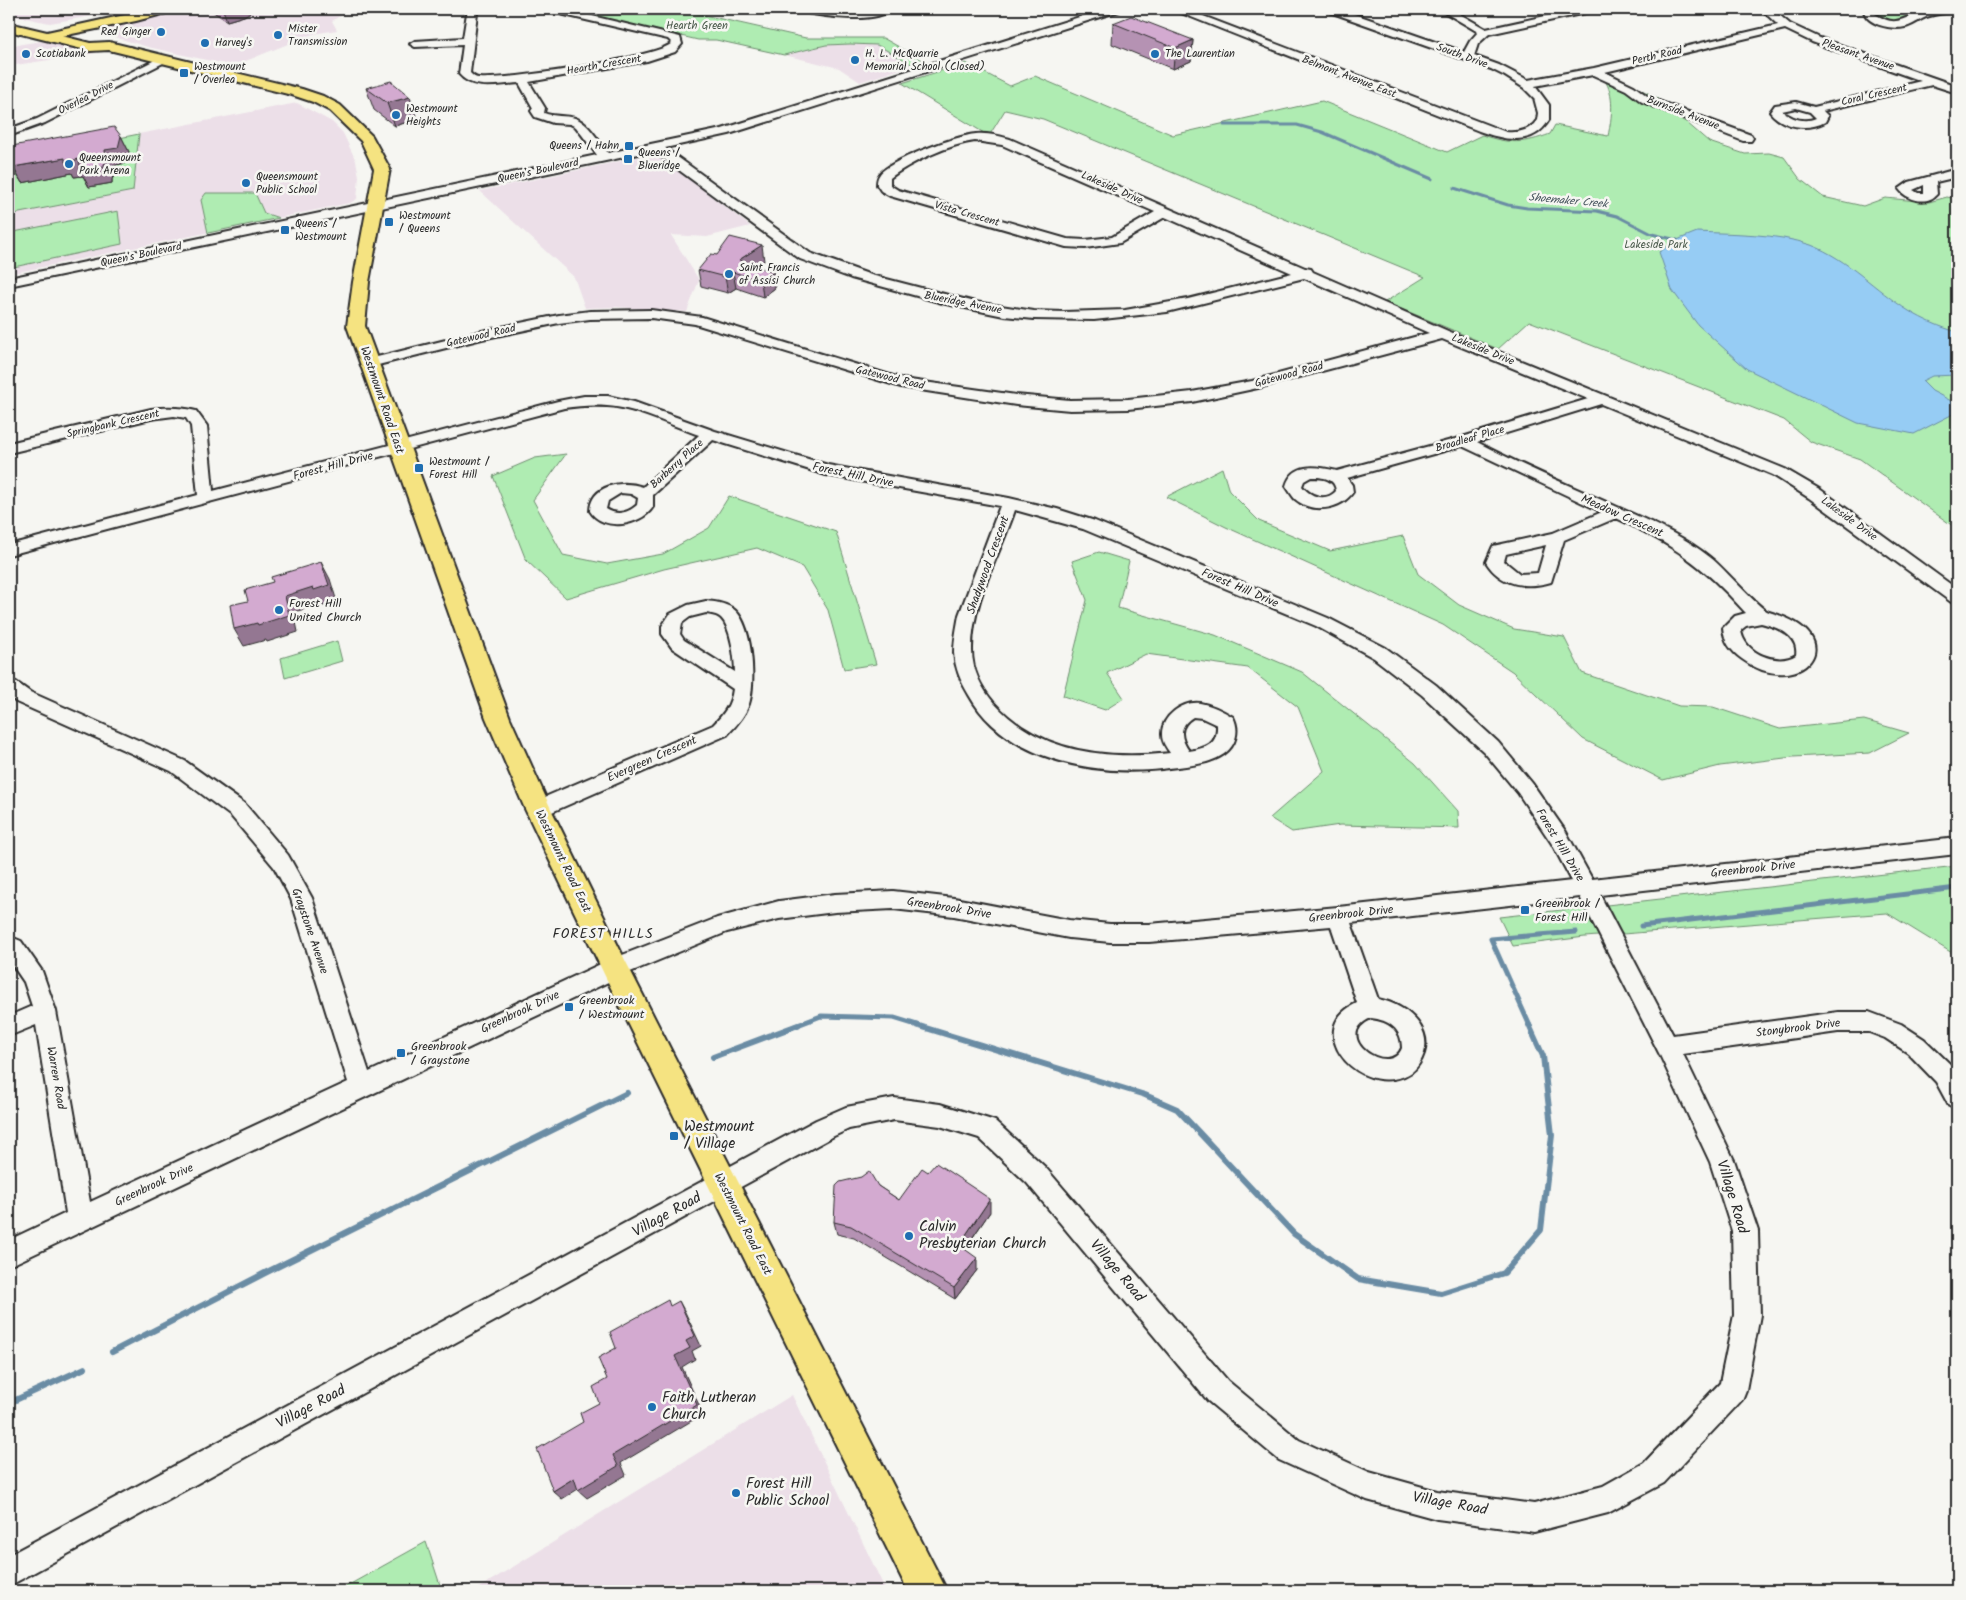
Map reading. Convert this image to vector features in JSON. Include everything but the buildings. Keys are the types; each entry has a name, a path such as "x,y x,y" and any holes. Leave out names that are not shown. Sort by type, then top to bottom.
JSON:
{"main road":[{"path":"9,35 28,32 62,32 136,17 163,9"},
{"path":"9,41 163,9"},
{"path":"9,20 90,47 105,43"},
{"path":"105,43 96,35 96,31 107,23"},
{"path":"9,27 28,32"},
{"path":"62,32 105,43"},
{"name":"Westmount Road East","path":"105,43 297,92 335,108 367,139 382,169 356,326 398,449 498,718 538,809 615,968 928,1591"}],"street":[{"name":"Hearth Crescent","path":"475,9 472,13 464,74 473,81 491,83 522,80 647,58 671,50 676,44 676,39 672,37 551,9"},
{"path":"802,9 843,15 866,14 888,9"},
{"name":"Queen's Boulevard","path":"9,282 725,132 778,117 1115,9"},
{"name":"Belmont Avenue East","path":"1176,9 1483,130 1506,136 1524,135"},
{"name":"South Drive","path":"1331,9 1495,67 1526,84 1544,105 1545,112 1544,121 1539,127 1524,135"},
{"path":"1444,9 1485,32"},
{"path":"1468,58 1471,47 1485,32 1590,9"},
{"name":"Pleasant Avenue","path":"1766,9 1786,26 1831,46 1957,90"},
{"path":"1871,9 1869,11 1874,18 1880,22 1894,25 1906,24 1918,16 1949,9"},
{"name":"Perth Road","path":"1526,84 1594,71 1786,26"},
{"path":"415,44 469,40"},
{"name":"Overlea Drive","path":"9,133 41,120 163,59"},
{"name":"Burnside Avenue","path":"1594,71 1630,88 1646,100 1747,138"},
{"path":"522,80 539,108 537,112 539,115 561,122 572,121 584,128 605,157"},
{"name":"Coral Crescent","path":"1814,110 1934,81"},
{"name":"Vista Crescent","path":"988,138 971,138 956,141 896,168 885,176 883,182 885,187 894,193 1066,243 1101,244 1115,240 1166,211"},
{"name":"Lakeside Drive","path":"988,138 1006,142 1306,272 1443,334 1779,472 1815,494 1957,598"},
{"name":"Blueridge Avenue","path":"656,147 805,256 831,268 934,299 964,305 1059,317 1124,314 1162,309 1291,278 1306,272"},
{"path":"1930,181 1957,174"},
{"name":"Gatewood Road","path":"370,363 482,334 559,319 590,315 651,314 698,320 901,383 1034,402 1070,405 1128,404 1192,397 1252,384 1443,334"},
{"name":"Broadleaf Place","path":"1336,476 1464,441 1603,399"},
{"name":"Forest Hill Drive","path":"9,550 563,404 584,401 608,401 630,405 710,434 826,470 1051,513 1089,525 1322,622 1380,653 1429,690 1490,747 1525,788 1559,838 1585,888"},
{"name":"Springbank Crescent","path":"9,448 151,414 174,411 191,414 200,426 206,499"},
{"name":"Barberry Place","path":"644,495 710,434"},
{"name":"Meadow Crescent","path":"1464,441 1681,544 1707,563 1761,617"},
{"name":"Shadywood Crescent","path":"1010,504 972,602 965,630 964,651 966,671 975,691 992,715 1016,733 1042,746 1070,756 1107,763 1144,765 1184,759"},
{"path":"1557,537 1614,513"},
{"name":"Evergreen Crescent","path":"538,809 720,730 732,718 740,702 742,686 744,663 733,618 726,611 707,607 686,610 672,623 670,632 672,638 678,644 742,686"},
{"name":"Graystone Avenue","path":"9,687 22,697 178,766 238,810 281,861 301,898 362,1088"},
{"name":"Greenbrook Drive","path":"9,1253 615,968 725,924 779,910 835,903 893,900 954,907 1069,929 1110,933 1149,932 1338,916 1957,846"},
{"name":"Village Road","path":"9,1571 846,1118 894,1110 940,1115 986,1129 1036,1175 1218,1391 1289,1450 1376,1488 1437,1505 1534,1518 1608,1499 1654,1473 1732,1390 1747,1315 1745,1231 1722,1160 1667,1046 1585,888"},
{"path":"1338,916 1370,1008"},
{"name":"Warren Road","path":"9,945 14,948 34,978 45,1011 80,1220"},
{"path":"9,1026 45,1011"},
{"name":"Stonybrook Drive","path":"1667,1046 1838,1022 1869,1022 1893,1031 1916,1046 1944,1074 1957,1098"}],"shaded area":[{"path":"9,9 134,9 50,23 9,15"},
{"path":"186,9 357,9 343,14 332,21 337,30 313,34 233,66 148,47 104,34 105,29 112,26"},
{"path":"42,41 96,53 9,66 9,46"},
{"name":"H. L. McQuarrie Memorial School (Closed)","path":"826,45 877,45 913,65 860,82 839,68 784,55"},
{"name":"Queensmount Public School","path":"297,103 332,122 343,133 356,161 359,176 357,199 350,203 9,274 9,215 133,191 139,134"},
{"path":"653,154 660,157 750,226 707,237 671,235 699,280 687,312 616,307 585,308 574,277 480,191"},
{"name":"Forest Hill Public School","path":"792,1395 886,1591 474,1591"}],"green space":[{"name":"Hearth Green","path":"565,9 677,9 806,38 883,38 926,62 913,65 877,45 826,45 784,55 716,40 698,40"},
{"path":"1876,9 1933,9 1893,23 1876,15 1874,12"},
{"name":"Lakeside Park","path":"966,63 1010,86 1035,76 1173,135 1322,101 1447,152 1482,135 1516,142 1532,140 1550,134 1555,125 1608,136 1611,99 1604,79 1613,76 1658,98 1667,113 1686,122 1709,142 1745,154 1769,153 1784,157 1800,179 1823,197 1863,206 1885,198 1929,202 1947,197 1957,199 1957,529 1860,459 1811,442 1784,420 1529,321 1498,349 1385,302 1425,277 1043,119 1005,110 989,136 902,83"},
{"path":"139,134 133,191 9,215 9,160"},
{"path":"206,193 255,193 264,213 279,218 208,233 201,200"},
{"path":"118,211 122,244 9,268 9,233"},
{"path":"566,454 533,500 563,555 607,564 663,554 709,528 729,496 836,532 876,664 844,669 828,610 802,567 757,548 664,569 566,598 526,560 493,476 535,458"},
{"path":"1222,468 1229,491 1259,521 1330,551 1403,536 1418,574 1459,605 1514,629 1564,637 1582,673 1679,706 1713,707 1780,729 1864,720 1909,733 1870,753 1793,757 1720,766 1663,780 1583,739 1513,672 1443,625 1226,527 1166,497"},
{"path":"1099,552 1129,561 1118,608 1215,635 1302,672 1415,763 1458,811 1459,828 1340,825 1292,832 1270,818 1324,771 1298,707 1248,668 1146,654 1107,673 1124,698 1105,710 1063,696 1087,600 1072,561"},
{"path":"337,641 342,661 285,678 281,658"},
{"path":"1957,866 1957,956 1887,913 1585,937 1513,946 1499,917"},
{"path":"426,1542 442,1591 338,1591"}],"water":[{"path":"1697,232 1769,236 1811,245 1849,266 1909,311 1932,323 1957,332 1957,375 1932,376 1922,381 1932,391 1957,404 1957,412 1914,434 1858,423 1747,369 1698,325 1672,290 1659,252 1677,240"}],"waterway":[{"name":"Shoemaker Creek","path":"1224,125 1297,125 1322,132 1432,179"},
{"name":"Shoemaker Creek","path":"1454,188 1508,205 1527,208 1597,211 1617,216 1652,234 1677,240"},
{"path":"1641,926 1957,888"},
{"path":"1530,1026 1491,939 1576,932"},
{"path":"795,1026 821,1016 894,1018 920,1026"},
{"path":"713,1057 798,1025"},
{"path":"916,1025 1145,1095 1177,1109 1294,1234 1358,1279 1441,1293 1504,1273 1541,1230 1552,1135 1543,1056 1529,1025"},
{"path":"112,1352 265,1273 627,1093"},
{"path":"9,1403 85,1368"}],"place":[{"name":"Red Ginger","path":"161,32"},
{"name":"Mister Transmission","path":"278,35"},
{"name":"Harvey's","path":"205,43"},
{"name":"Scotiabank","path":"26,54"},
{"name":"The Laurentian","path":"1155,54"},
{"name":"H. L. McQuarrie Memorial School (Closed)","path":"855,60"},
{"name":"Westmount / Overlea","path":"184,73"},
{"name":"Westmount Heights","path":"396,115"},
{"name":"Queens / Hahn","path":"629,146"},
{"name":"Queens / Blueridge","path":"628,159"},
{"name":"Queensmount Park Arena","path":"69,164"},
{"name":"Queensmount Public School","path":"246,183"},
{"name":"Westmount / Queens","path":"389,222"},
{"name":"Queens / Westmount","path":"285,230"},
{"name":"Saint Francis of Assisi Church","path":"729,274"},
{"name":"Westmount / Forest Hill","path":"419,468"},
{"name":"Forest Hill United Church","path":"279,610"},
{"name":"Greenbrook / Forest Hill","path":"1525,910"},
{"name":"Greenbrook / Westmount","path":"569,1007"},
{"name":"Greenbrook / Graystone","path":"401,1053"},
{"name":"Westmount / Village","path":"674,1136"},
{"name":"Calvin Presbyterian Church","path":"909,1236"},
{"name":"Faith Lutheran Church","path":"652,1407"},
{"name":"Forest Hill Public School","path":"736,1493"}],"district":[{"name":"FOREST HILLS","path":"603,934"}]}
